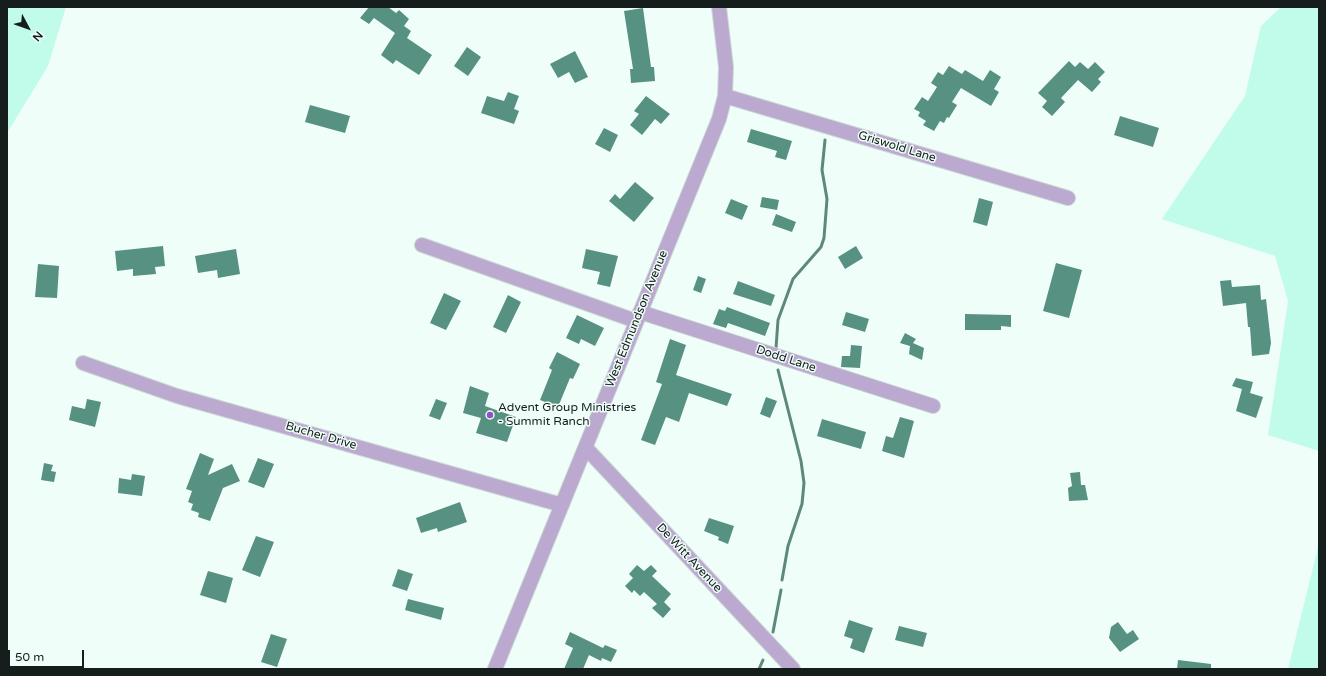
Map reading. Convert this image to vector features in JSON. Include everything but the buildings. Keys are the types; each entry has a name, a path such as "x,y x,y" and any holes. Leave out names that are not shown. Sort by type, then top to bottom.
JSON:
{"street":[{"name":"West Edmundson Avenue","path":"496,669 719,119 725,96 726,67 719,7"},
{"name":"Griswold Lane","path":"725,96 1068,198"},
{"name":"Dodd Lane","path":"422,245 638,316 933,406"},
{"name":"Bucher Drive","path":"83,363 177,396 562,505"},
{"name":"De Witt Avenue","path":"586,448 793,669"}],"green space":[{"path":"7,7 66,7 48,66 7,133"},
{"path":"1281,7 1319,7 1319,451 1268,435 1288,301 1275,256 1162,219 1245,96 1261,26"},
{"path":"1319,543 1319,669 1288,669"}],"waterway":[{"path":"776,348 778,320 793,279 821,247 824,238 827,199 822,170 825,140"},
{"path":"778,370 801,461 804,483 802,504 788,546 782,580"},
{"path":"773,632 781,590"},
{"path":"759,669 763,660"}],"place":[{"name":"Advent Group Ministries - Summit Ranch","path":"490,415"}]}
